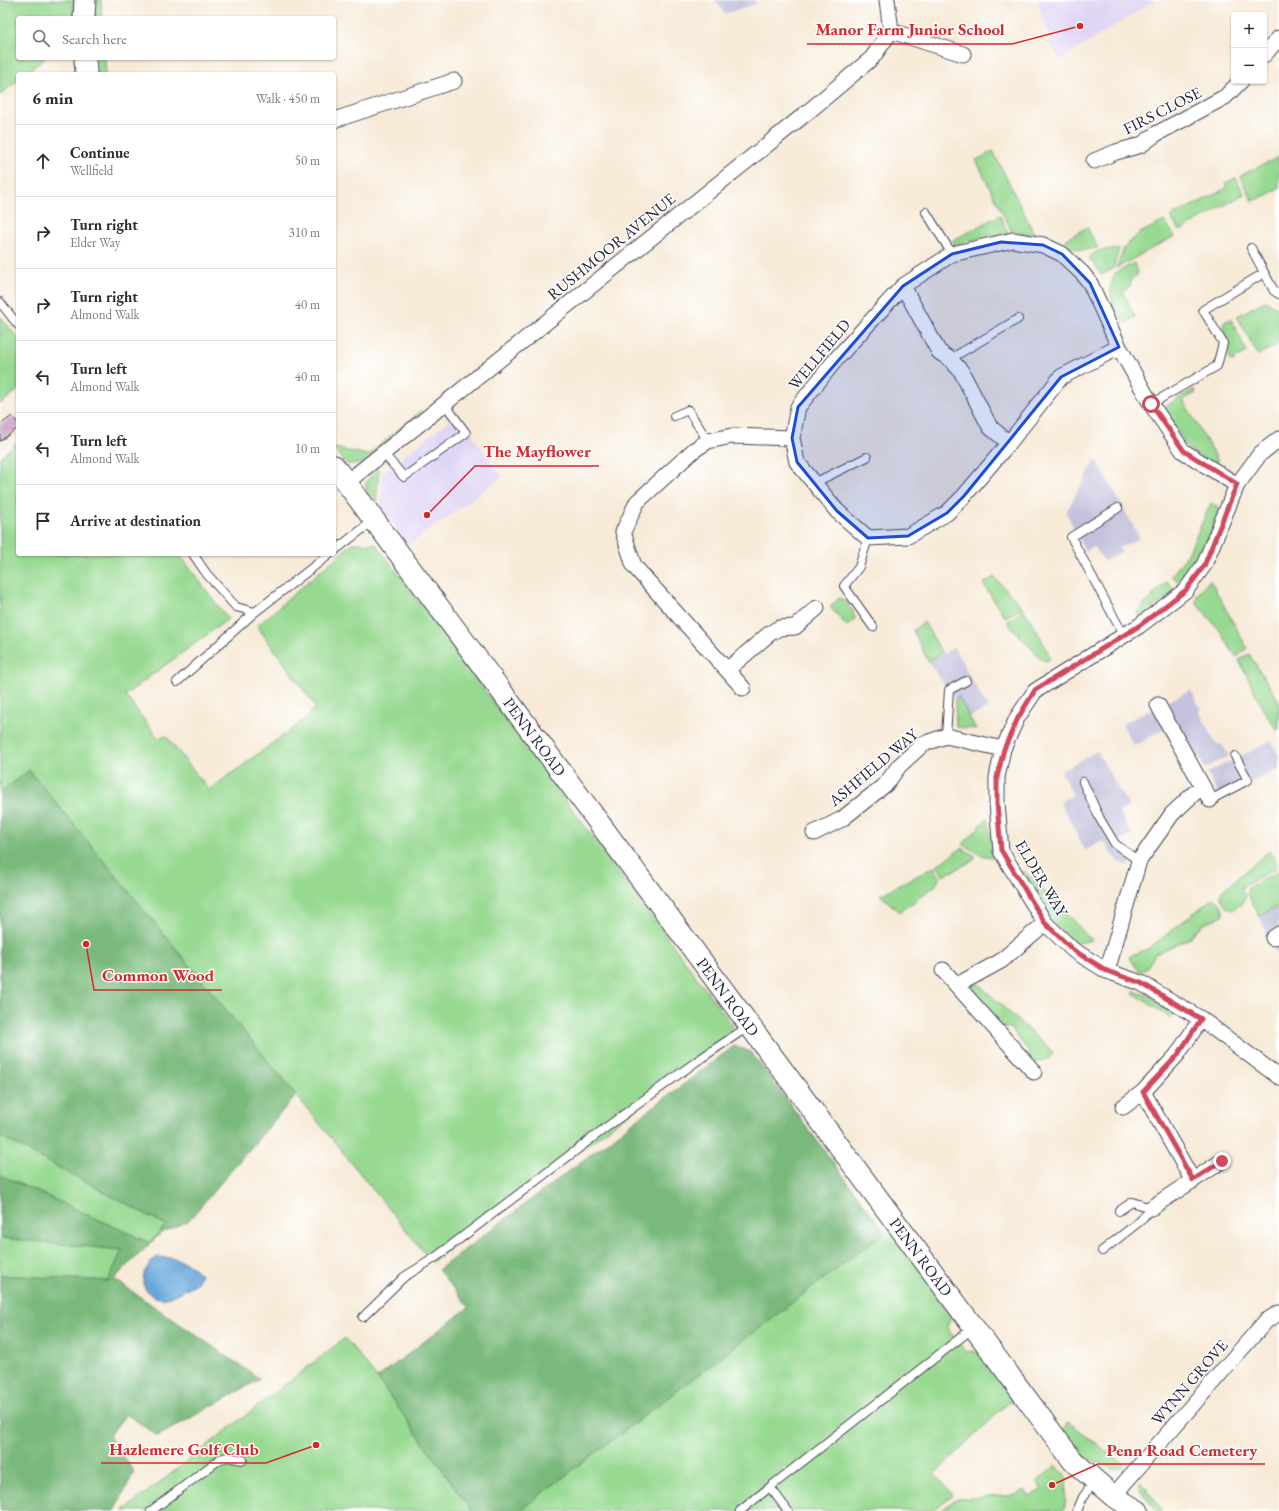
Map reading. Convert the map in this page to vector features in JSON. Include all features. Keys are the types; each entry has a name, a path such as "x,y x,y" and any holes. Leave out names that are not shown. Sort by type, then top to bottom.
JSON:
{"main road":[{"path":"84,16 85,0"},
{"path":"85,60 86,72"},
{"name":"PENN ROAD","path":"340,475 1073,1461 1113,1496 1138,1511"}],"street":[{"path":"887,0 891,31 963,54"},
{"name":"RUSHMOOR AVENUE","path":"340,475 383,453 809,111 872,58 891,31"},
{"path":"1267,52 1279,38"},
{"path":"336,119 454,81"},
{"name":"FIRS CLOSE","path":"1094,161 1116,152 1141,145 1156,134 1225,98 1238,84"},
{"name":"WELLFIELD","path":"868,538 838,512 797,462 792,438 798,407 837,358 903,286 952,254 1013,240 1043,245 1062,254 1083,274 1090,283 1119,347 1151,404 1184,451 1237,484"},
{"path":"903,286 939,352 950,359 961,371 990,427 1009,443"},
{"path":"868,538 908,536 947,513 964,496 1009,443 1061,377 1119,347"},
{"path":"743,688 634,566 624,532 636,502 694,450 708,442 732,436 792,438"},
{"path":"1237,484 1260,454 1279,439"},
{"name":"ELDER WAY","path":"1237,484 1204,566 1186,590 1124,636 1035,690 1018,718 1004,749 997,777 997,803 1001,850 1045,923 1073,950 1107,971 1141,983 1201,1019 1279,1076"},
{"path":"727,670 769,634 779,628 795,627 817,608"},
{"path":"1158,705 1210,800"},
{"path":"946,736 1004,749"},
{"name":"ASHFIELD WAY","path":"814,833 842,818 886,784 899,766 923,744 946,736"},
{"path":"1107,971 1139,861 1172,814 1202,786"},
{"path":"957,984 1001,961 1045,923"},
{"path":"943,970 1034,1072"},
{"path":"1122,1107 1143,1092 1177,1056 1201,1019"},
{"path":"1143,1092 1193,1180"},
{"path":"1151,1208 1222,1161"},
{"name":"WYNN GROVE","path":"1113,1496 1266,1322 1279,1313"}],"lane":[{"path":"926,212 952,254"},
{"path":"1251,248 1274,292 1279,294"},
{"path":"1151,404 1217,366 1223,343 1203,310 1264,274"},
{"path":"0,302 16,322"},
{"path":"950,359 1018,319"},
{"path":"383,453 404,477 466,433 444,404"},
{"path":"674,416 688,410 708,442"},
{"path":"814,483 867,457"},
{"path":"1118,508 1071,537 1124,636"},
{"path":"336,549 374,520"},
{"path":"868,538 859,567 844,586 874,626"},
{"path":"194,556 206,573 236,607 255,612"},
{"path":"177,682 255,612 327,556"},
{"path":"946,736 949,690 966,681"},
{"path":"1210,800 1248,780 1235,756"},
{"path":"1082,782 1100,819 1115,844 1139,861"},
{"path":"363,1317 404,1278 436,1257 608,1126 697,1061 750,1025"},
{"path":"1102,1251 1140,1221 1151,1208 1132,1202 1119,1211"},
{"path":"740,1511 974,1328"},
{"path":"151,1511 220,1459 228,1457 243,1460"},
{"path":"1077,1511 1083,1497 1095,1481"},
{"path":"770,1487 788,1511"}],"highlighted area":[{"path":"1001,242 1043,245 1062,254 1090,283 1119,347 1061,377 964,496 947,513 908,536 868,538 837,511 797,462 792,438 798,407 903,286 952,254"}],"shaded area":[{"path":"715,0 754,0 756,4 725,14"},
{"path":"1038,0 1156,0 1060,60 1051,45"},
{"path":"458,414 502,477 409,545 381,508 382,473"},
{"path":"1096,459 1140,538 1119,548 1121,552 1104,561 1094,546 1085,551 1066,512"},
{"path":"954,648 988,708 970,717 958,696 955,700 928,661"},
{"path":"1191,690 1201,709 1199,711 1216,743 1223,746 1229,756 1205,768 1198,754 1184,763 1163,729 1134,746 1122,724"},
{"path":"1271,741 1279,756 1279,769 1220,797 1207,773"},
{"path":"1097,751 1129,807 1119,812 1132,835 1120,841 1120,845 1134,856 1129,866 1119,862 1112,855 1105,843 1101,842 1085,850 1060,802 1073,795 1061,771"},
{"path":"1279,906 1279,959 1259,916"}],"green space":[{"path":"0,0 74,0 74,16 16,16 16,60 42,60 28,72 16,72 16,82 0,95"},
{"path":"93,0 101,0 102,16 94,16"},
{"path":"97,60 105,60 106,72 97,72"},
{"path":"993,151 1035,235 1012,232 976,160"},
{"path":"1279,157 1279,189 1253,201 1240,176"},
{"path":"1236,178 1244,194 1180,231 1170,217 1227,188 1225,183"},
{"path":"1000,215 1008,234 986,236 957,244 952,241"},
{"path":"1164,221 1175,236 1116,268 1124,248 1138,234"},
{"path":"1087,227 1098,248 1080,250 1063,245 1067,239"},
{"path":"1119,248 1113,269 1101,275 1094,263 1088,258 1098,251"},
{"path":"1134,263 1138,275 1130,280 1131,285 1123,292 1135,317 1122,325 1113,305 1110,287 1115,273"},
{"path":"1265,301 1279,309 1279,344 1258,355 1237,316"},
{"path":"0,316 16,336 16,392 0,404"},
{"path":"1231,319 1247,352 1234,359 1235,361 1233,362 1229,360 1229,349 1223,327 1224,322"},
{"path":"1194,389 1196,393 1183,400 1218,461 1209,463 1187,448 1166,411 1166,406"},
{"path":"421,411 423,414 363,463 347,464 336,448 368,455"},
{"path":"16,444 16,556 181,556 228,619 125,695 159,739 166,736 209,790 304,720 316,707 257,626 353,543 376,544 732,1025 726,1040 432,1262 30,771 0,793 0,457"},
{"path":"379,469 376,505 366,489 366,482"},
{"path":"1211,503 1219,508 1203,556 1182,584 1171,576 1188,554"},
{"path":"994,577 1023,608 1005,617 983,584"},
{"path":"1210,580 1247,648 1237,657 1220,631 1196,602 1197,595"},
{"path":"1167,581 1176,591 1140,617 1136,613"},
{"path":"839,598 847,604 854,615 855,619 847,626 830,607"},
{"path":"1024,610 1040,636 1050,657 1048,661 1042,660 1008,623 1008,621"},
{"path":"924,622 942,653 928,661 913,630"},
{"path":"1249,654 1279,701 1279,729 1277,730 1264,711 1239,660"},
{"path":"958,696 976,729 956,727 955,700"},
{"path":"29,770 296,1095 188,1221 161,1233 114,1279 260,1379 158,1436 126,1414 109,1436 134,1472 114,1511 0,1511 0,1275 108,1281 122,1250 0,1238 0,1175 150,1243 166,1225 0,1136 0,793"},
{"path":"987,818 995,855 992,857 980,855 963,844"},
{"path":"962,848 975,856 974,860 943,876 937,865"},
{"path":"1268,852 1271,852 1277,864 1276,868 1241,888 1246,897 1242,904 1232,910 1227,908 1220,896 1222,891"},
{"path":"934,867 940,877 936,885 900,912 880,895"},
{"path":"1023,870 1092,940 1075,944 1047,918 1023,877"},
{"path":"1279,871 1279,906 1259,916 1247,893 1248,888"},
{"path":"1213,898 1221,905 1223,915 1204,924 1197,929 1190,938 1155,954 1146,969 1142,971 1138,970 1129,957 1148,949"},
{"path":"977,983 1054,1053 1049,1058 1034,1063 1029,1060 1029,1052 1011,1028 1005,1028 999,1024 974,997 972,989"},
{"path":"1134,991 1154,998 1174,1010 1174,1014 1171,1018 1133,993"},
{"path":"734,1046 751,1052 885,1232 519,1511 472,1511 377,1378 469,1307 438,1270"},
{"path":"0,1136 166,1225 150,1243 0,1175"},
{"path":"892,1230 952,1312 947,1328 966,1352 973,1351 982,1354 1011,1393 1011,1400 935,1474 953,1495 931,1511 519,1511 885,1232"},
{"path":"0,1238 123,1250 108,1281 0,1275"},
{"path":"345,1338 377,1378 472,1511 123,1511"},
{"path":"1068,1422 1124,1465 1123,1467 1113,1469 1075,1453 1062,1432"},
{"path":"1057,1465 1067,1478 1065,1506 1063,1511 940,1511 956,1499 1017,1495 1025,1490 1030,1497 1041,1489 1036,1482"},
{"path":"1140,1482 1163,1511 1157,1511 1140,1490"}],"water":[{"path":"157,1257 176,1259 191,1266 201,1275 197,1283 166,1298 152,1295 146,1289 143,1280 145,1272 151,1262"}],"building":[{"path":"12,416 16,421 16,429 0,441 0,425"}],"place":[{"name":"Manor Farm Junior School","path":"1080,26"},
{"name":"The Mayflower","path":"427,515"},
{"name":"Common Wood","path":"86,944"},
{"name":"Hazlemere Golf Club","path":"316,1445"},
{"name":"Penn Road Cemetery","path":"1052,1485"}],"route":[{"path":"1151,404 1184,451 1237,484 1212,550 1204,566 1186,590 1139,626 1035,690 1018,718 1004,749 997,777 997,803 1001,850 1045,923 1073,950 1107,971 1141,983 1201,1019 1177,1056 1143,1092 1193,1180 1222,1161"}]}
